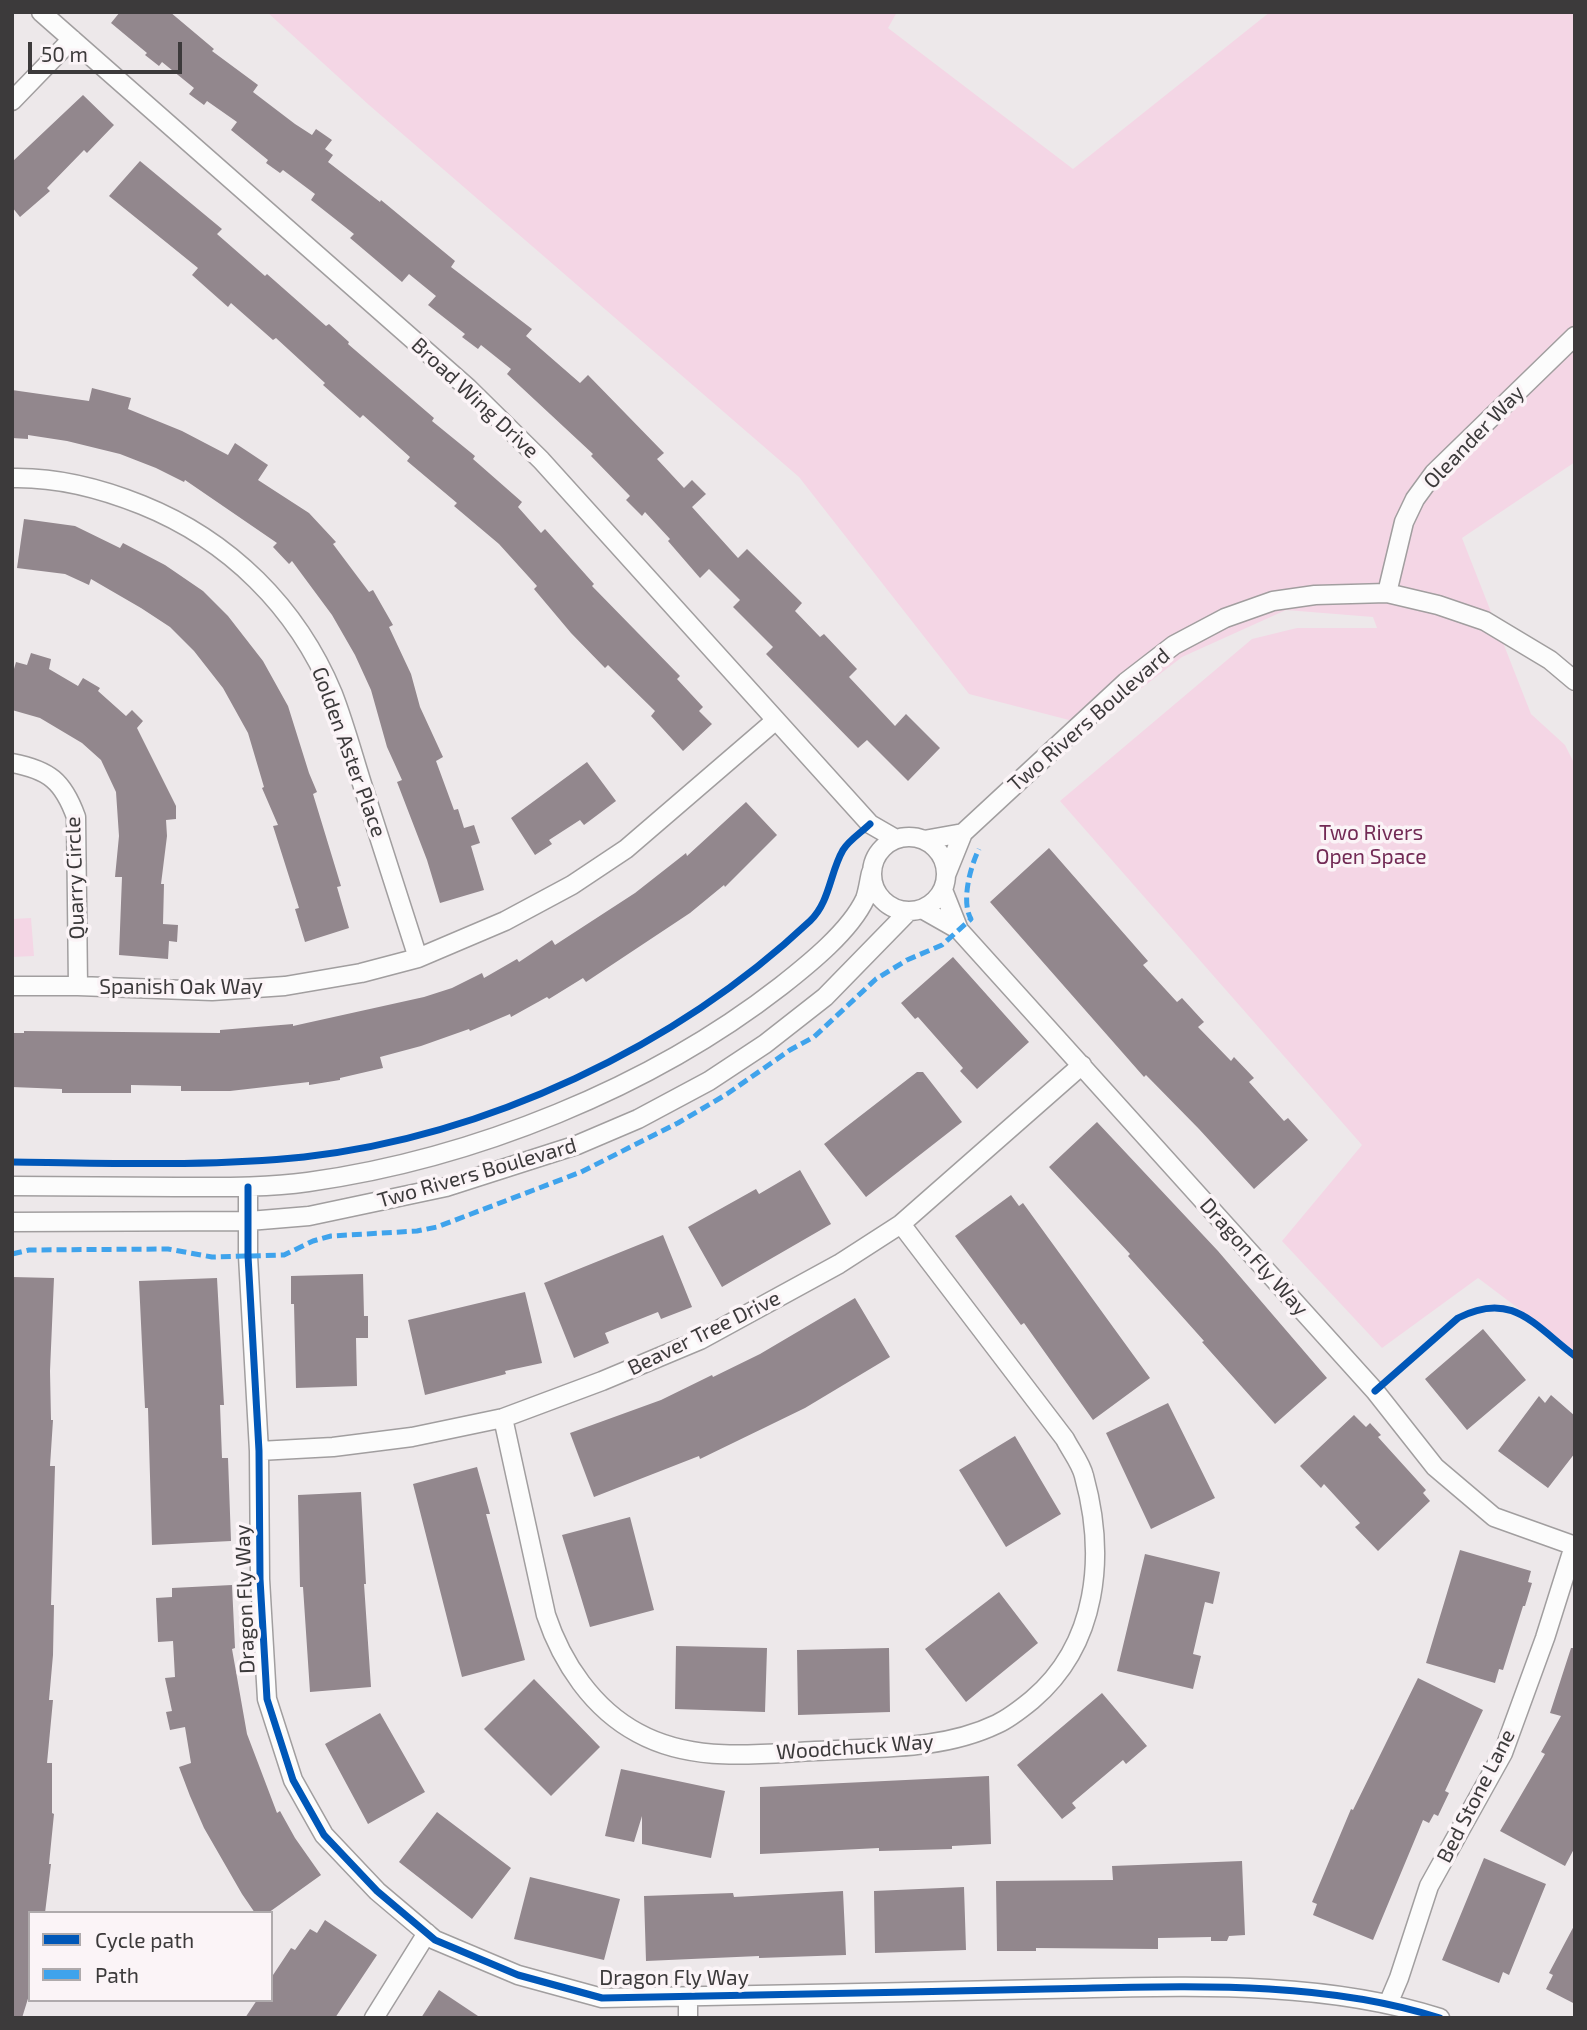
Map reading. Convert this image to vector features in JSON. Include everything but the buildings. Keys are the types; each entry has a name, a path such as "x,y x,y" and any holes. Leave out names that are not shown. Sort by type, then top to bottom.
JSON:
{"street":[{"name":"Broad Wing Drive","path":"41,12 468,388 541,460 870,824 895,839"},
{"path":"12,101 72,39"},
{"name":"Oleander Way","path":"1387,593 1404,522 1427,481 1575,336"},
{"name":"Golden Aster Place","path":"12,478 29,477 77,484 119,496 162,513 204,536 243,566 283,607 310,646 333,695 418,958"},
{"name":"Two Rivers Boulevard","path":"12,1222 249,1221 309,1216 446,1187 577,1145 638,1119 709,1081 765,1044 825,997 915,910 934,901 945,882 963,833 1126,682 1174,645 1226,618 1273,601 1315,595 1387,593 1438,605 1485,621 1550,660 1575,681"},
{"name":"Spanish Oak Way","path":"12,986 212,991 285,986 361,973 418,958 505,921 572,885 626,849 776,720"},
{"name":"Quarry Circle","path":"12,763 37,768 56,780 69,796 76,817 78,986"},
{"path":"870,824 874,888 881,900 894,908 915,910"},
{"path":"924,840 963,833"},
{"path":"895,839 910,836 924,840 936,848 944,861 945,882"},
{"name":"Two Rivers Boulevard","path":"12,1186 248,1187 307,1182 382,1169 563,1112 618,1087 685,1051 744,1015 804,967 854,918 866,897 873,866 883,847 895,839"},
{"name":"Dragon Fly Way","path":"945,882 959,930"},
{"name":"Dragon Fly Way","path":"915,910 959,930 1375,1391 1434,1467 1493,1517 1575,1546"},
{"name":"Beaver Tree Drive","path":"258,1451 333,1447 412,1437 503,1418 700,1340 839,1264 901,1224 1082,1065"},
{"name":"Dragon Fly Way","path":"248,1187 248,1256 267,1699 293,1780 324,1835 377,1891 435,1940 517,1975 601,1998 1175,1987 1301,1992 1388,2004 1440,2018"},
{"name":"Woodchuck Way","path":"503,1418 546,1615 556,1644 572,1671 592,1696 616,1718 638,1733 671,1747 729,1755 931,1744 998,1724 1019,1710 1056,1677 1078,1640 1093,1597 1096,1565 1093,1520 1084,1474 1065,1439 901,1224"},
{"name":"Bed Stone Lane","path":"1388,2004 1429,1886 1503,1753 1545,1639 1575,1546"},
{"path":"374,2018 427,1933"},
{"path":"688,1997 688,2018"}],"green space":[{"name":"Two Rivers Open Space","path":"267,12 897,12 888,28 1073,169 1270,12 1575,12 1575,462 1462,538 1531,714 1565,745 1575,765 1575,1351 1478,1278 1382,1348 1282,1241 1362,1145 1060,801 1252,639 1297,628 1377,628 1373,617 1286,610 1182,657 1092,726 969,694 799,477 369,105"},
{"path":"31,918 34,956 12,957 12,919"}],"marked path":[{"path":"12,1254 29,1250 168,1249 212,1257 284,1255 313,1241 331,1236 417,1231 437,1227 581,1172 678,1123 727,1094 790,1050 814,1037 876,979 907,960 942,945 971,919 967,903 968,884 979,849"}],"cycle path":[{"path":"12,1162 195,1163 304,1157 373,1146 441,1129 509,1106 575,1078 639,1046 700,1008 757,966 817,913 843,850 870,824"},
{"path":"248,1187 248,1256 259,1451 260,1579 267,1699 293,1780 324,1835 377,1891 435,1940 518,1975 602,1998 1144,1987 1244,1988 1344,1996 1393,2005 1440,2018"},
{"path":"1375,1391 1458,1318 1477,1310 1493,1308 1521,1315 1575,1356"}]}
